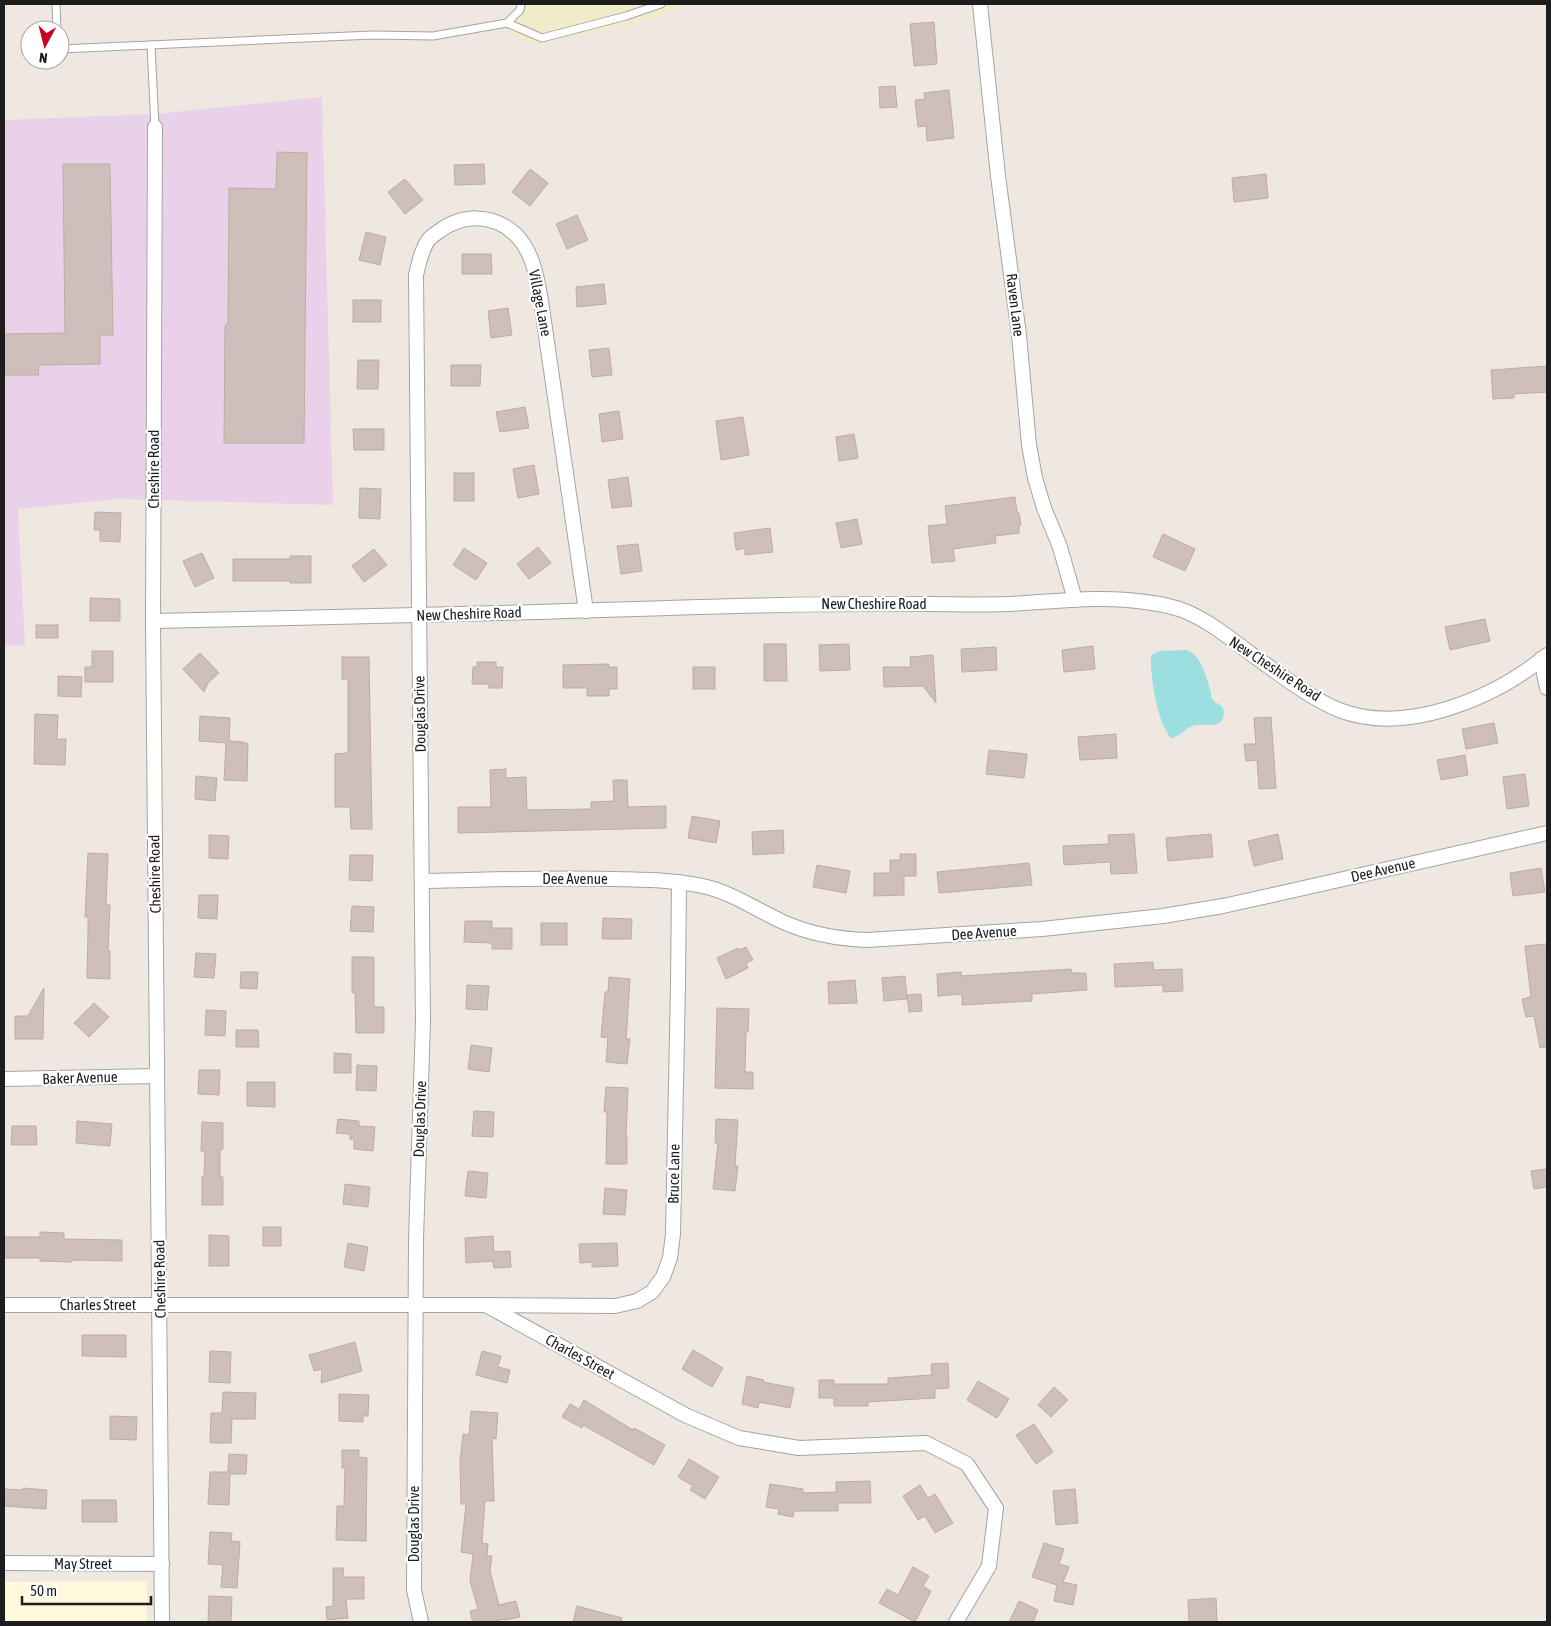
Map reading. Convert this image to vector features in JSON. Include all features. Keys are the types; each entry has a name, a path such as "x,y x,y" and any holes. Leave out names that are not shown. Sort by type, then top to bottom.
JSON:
{"street":[{"name":"Raven Lane","path":"980,4 998,176 1019,335 1029,445 1034,478 1060,548 1075,600"},
{"name":"Cheshire Road","path":"155,127 153,621 162,1622"},
{"name":"Village Lane","path":"419,616 416,275 420,257 429,239 446,226 464,219 473,218 483,218 501,224 516,235 530,255 543,310 586,610"},
{"name":"New Cheshire Road","path":"153,621 419,616 821,604 1005,604 1075,600 1140,601 1167,605 1190,613 1308,693 1338,709 1363,717 1392,720 1421,716 1451,708 1497,687 1544,657"},
{"name":"Douglas Drive","path":"419,616 423,1022 416,1239 414,1590 421,1622"},
{"path":"1544,657 1547,688"},
{"name":"Dee Avenue","path":"422,881 590,878 678,882 707,887 734,896 782,922 810,932 838,939 867,940 1104,924 1224,906 1547,833"},
{"name":"Bruce Lane","path":"486,1305 615,1306 637,1301 652,1292 663,1277 670,1258 673,1234 678,882"},
{"name":"Baker Avenue","path":"4,1080 157,1076"},
{"name":"Charles Street","path":"4,1305 486,1305 685,1415 738,1438 799,1448 926,1443 967,1464 996,1508 989,1566 956,1622"},
{"name":"May Street","path":"11,1564 162,1564"}],"lane":[{"path":"56,4 57,20"},
{"path":"507,23 520,10 521,4"},
{"path":"70,48 151,46 372,35 433,36 507,23 542,38 626,16 661,4"},
{"path":"151,46 155,127"}],"shaded area":[{"path":"514,4 688,4 647,20 535,45 511,33"},
{"path":"322,97 333,505 119,499 18,509 25,645 4,646 4,120 155,114"},
{"path":"147,1581 147,1622 4,1622 4,1582"}],"water":[{"path":"1186,650 1192,653 1200,662 1212,698 1223,708 1224,714 1219,723 1194,726 1171,738 1162,721 1155,698 1151,655 1159,651"}],"building":[{"path":"934,22 937,64 914,66 910,24"},
{"path":"895,86 897,107 880,108 879,87"},
{"path":"949,90 954,138 927,141 926,126 918,127 915,100 925,99 924,93"},
{"path":"277,152 307,153 304,443 224,443 225,326 228,323 229,188 276,189"},
{"path":"63,164 110,164 113,335 100,335 100,364 38,365 39,375 4,375 4,334 65,333"},
{"path":"484,164 485,184 455,185 454,165"},
{"path":"530,169 548,183 530,206 512,192"},
{"path":"1266,174 1268,198 1234,202 1232,178"},
{"path":"405,179 423,200 405,214 388,192"},
{"path":"577,215 588,240 567,249 556,224"},
{"path":"366,232 386,237 380,265 359,260"},
{"path":"462,254 491,254 492,274 462,274"},
{"path":"604,284 606,304 577,307 576,287"},
{"path":"353,300 381,300 381,322 353,322"},
{"path":"508,308 512,335 491,338 488,311"},
{"path":"609,348 612,375 592,377 589,350"},
{"path":"358,360 379,360 378,389 357,389"},
{"path":"451,365 481,365 480,386 451,386"},
{"path":"1547,366 1547,392 1514,394 1514,398 1493,399 1491,370"},
{"path":"525,407 529,428 500,432 496,412"},
{"path":"619,411 623,439 602,442 599,414"},
{"path":"743,417 749,455 721,460 716,421"},
{"path":"353,429 384,429 384,450 354,450"},
{"path":"854,434 858,458 839,461 836,437"},
{"path":"534,465 539,494 518,498 513,469"},
{"path":"454,473 474,473 474,501 454,501"},
{"path":"628,477 632,506 612,508 608,480"},
{"path":"360,488 381,489 380,519 359,518"},
{"path":"1015,497 1021,525 1019,526 1019,533 995,536 996,543 953,549 955,561 932,563 928,526 947,524 945,506"},
{"path":"95,512 121,513 120,542 100,541 100,530 94,530"},
{"path":"857,519 862,544 841,548 836,523"},
{"path":"770,528 773,552 745,555 745,548 736,550 734,533"},
{"path":"1163,534 1195,549 1185,571 1153,557"},
{"path":"638,544 642,571 621,574 617,546"},
{"path":"538,547 551,563 529,579 517,564"},
{"path":"464,548 487,563 476,580 453,565"},
{"path":"374,549 387,565 364,582 352,566"},
{"path":"202,553 214,578 195,587 183,561"},
{"path":"290,556 311,556 311,583 233,581 233,559 290,559"},
{"path":"90,598 120,599 120,621 90,621"},
{"path":"1485,619 1490,641 1450,650 1445,627"},
{"path":"36,625 58,625 58,638 36,638"},
{"path":"764,644 786,644 787,681 764,681"},
{"path":"849,644 850,670 820,671 819,645"},
{"path":"1093,646 1095,669 1064,672 1062,650"},
{"path":"996,647 997,670 962,672 961,649"},
{"path":"92,651 113,651 113,682 85,682 85,667 92,667"},
{"path":"200,653 219,673 208,683 204,692 183,669"},
{"path":"933,655 936,703 923,686 884,687 883,667 911,667 910,657"},
{"path":"342,657 369,657 372,829 351,829 350,807 335,807 335,754 348,753 348,679 342,679"},
{"path":"477,662 496,662 496,667 503,667 502,688 489,688 489,684 472,684 473,667 477,667"},
{"path":"609,664 609,667 617,667 617,689 609,689 609,696 587,696 587,688 563,688 563,665"},
{"path":"693,667 715,667 715,689 693,689"},
{"path":"58,676 82,677 81,697 58,696"},
{"path":"35,714 58,715 57,739 66,739 65,765 34,764"},
{"path":"200,716 230,718 229,741 248,744 247,781 224,780 226,743 199,741"},
{"path":"1271,717 1276,788 1259,789 1257,760 1246,761 1244,744 1256,744 1254,718"},
{"path":"1494,723 1498,743 1466,749 1462,729"},
{"path":"1116,734 1117,758 1080,760 1078,737"},
{"path":"989,750 1027,754 1024,778 986,774"},
{"path":"1465,755 1468,775 1441,780 1437,760"},
{"path":"506,769 506,778 526,777 527,810 591,809 591,802 614,801 613,780 627,780 628,807 666,806 666,828 458,833 458,807 491,807 490,770"},
{"path":"1525,774 1529,806 1507,809 1503,777"},
{"path":"196,776 217,778 215,801 195,799"},
{"path":"692,816 720,821 716,843 688,838"},
{"path":"783,830 784,853 753,855 752,832"},
{"path":"1134,834 1137,873 1111,874 1110,862 1064,865 1063,846 1109,844 1108,835"},
{"path":"1211,834 1213,857 1168,861 1166,838"},
{"path":"1278,834 1283,859 1254,866 1248,841"},
{"path":"209,835 229,836 228,859 209,858"},
{"path":"88,853 108,854 106,905 110,905 108,951 110,951 110,979 87,978 88,917 85,917"},
{"path":"900,854 916,854 916,876 904,876 904,895 874,896 874,873 890,873 890,860 900,860"},
{"path":"350,855 373,855 372,881 349,880"},
{"path":"1029,863 1032,885 939,893 937,872"},
{"path":"817,865 850,871 846,893 813,887"},
{"path":"1541,868 1545,892 1513,896 1510,873"},
{"path":"199,895 218,895 217,919 198,918"},
{"path":"352,906 374,907 373,932 350,931"},
{"path":"603,918 632,919 631,939 602,939"},
{"path":"465,921 492,921 492,928 512,928 512,949 492,949 492,943 464,942"},
{"path":"541,923 567,923 567,945 541,945"},
{"path":"1546,944 1547,1047 1540,1048 1534,1016 1526,1017 1522,999 1531,997 1525,946"},
{"path":"746,947 753,960 746,963 748,968 726,979 717,958 738,948 739,950"},
{"path":"196,953 216,954 214,978 194,977"},
{"path":"352,957 374,957 374,1007 384,1007 384,1033 356,1033 355,993 352,993"},
{"path":"1153,962 1154,970 1182,969 1183,991 1163,992 1163,985 1115,987 1114,964"},
{"path":"1071,969 1072,973 1086,973 1087,990 1032,994 1032,1001 962,1005 962,994 938,996 937,974 961,972 961,976"},
{"path":"241,972 258,972 257,989 240,988"},
{"path":"905,976 907,999 884,1001 882,978"},
{"path":"609,977 630,979 626,1039 630,1039 627,1064 606,1062 608,1038 601,1037 605,992 608,992"},
{"path":"855,980 857,1003 829,1004 828,982"},
{"path":"467,985 489,986 487,1010 466,1009"},
{"path":"44,988 43,1039 15,1039 15,1016 28,1016"},
{"path":"921,994 922,1011 909,1012 907,995"},
{"path":"94,1003 109,1017 89,1037 74,1023"},
{"path":"717,1008 749,1009 748,1032 746,1032 745,1072 753,1072 753,1089 715,1088"},
{"path":"206,1010 226,1011 225,1036 205,1035"},
{"path":"236,1030 258,1030 259,1047 236,1047"},
{"path":"471,1045 492,1048 489,1072 468,1069"},
{"path":"334,1053 351,1054 351,1073 334,1073"},
{"path":"357,1065 377,1066 376,1091 356,1090"},
{"path":"199,1070 220,1070 219,1095 198,1094"},
{"path":"247,1082 275,1082 275,1107 247,1106"},
{"path":"606,1087 628,1088 627,1164 606,1164 607,1112 604,1112"},
{"path":"474,1111 494,1112 493,1137 472,1136"},
{"path":"338,1119 359,1121 359,1126 375,1127 373,1151 354,1149 354,1140 350,1139 350,1134 336,1133"},
{"path":"716,1119 738,1120 735,1166 738,1166 735,1191 713,1189 718,1143 715,1143"},
{"path":"77,1121 112,1124 110,1146 76,1143"},
{"path":"202,1122 223,1123 220,1177 223,1177 223,1205 202,1205 202,1177 204,1177 205,1151 201,1151"},
{"path":"12,1126 36,1126 37,1145 11,1145"},
{"path":"1547,1169 1547,1187 1534,1189 1531,1171"},
{"path":"468,1171 488,1173 486,1198 465,1196"},
{"path":"345,1184 370,1187 368,1207 343,1204"},
{"path":"605,1188 627,1190 625,1215 603,1214"},
{"path":"263,1227 281,1227 281,1246 263,1246"},
{"path":"40,1232 64,1233 64,1239 122,1240 122,1261 72,1260 72,1262 40,1261 40,1258 4,1258 4,1237 40,1237"},
{"path":"209,1235 229,1236 229,1266 209,1266"},
{"path":"493,1236 494,1252 510,1251 511,1267 494,1268 493,1261 466,1263 465,1238"},
{"path":"348,1243 368,1247 364,1271 344,1267"},
{"path":"617,1243 618,1266 592,1267 592,1262 580,1263 579,1244"},
{"path":"82,1335 126,1335 126,1357 82,1356"},
{"path":"355,1342 362,1371 321,1383 322,1369 314,1371 309,1355"},
{"path":"693,1350 723,1368 712,1387 682,1369"},
{"path":"210,1351 231,1352 230,1383 209,1382"},
{"path":"482,1351 501,1356 498,1367 510,1370 507,1383 476,1375"},
{"path":"948,1363 949,1388 935,1389 935,1398 868,1402 868,1406 834,1406 834,1398 819,1398 819,1380 834,1380 834,1384 888,1384 888,1378 932,1375 931,1364"},
{"path":"747,1376 764,1380 763,1382 794,1388 790,1408 759,1402 758,1408 742,1404"},
{"path":"978,1381 1009,1399 997,1418 967,1400"},
{"path":"1054,1387 1068,1400 1051,1417 1038,1405"},
{"path":"223,1392 256,1393 255,1419 232,1419 231,1443 210,1443 211,1413 222,1413"},
{"path":"339,1394 369,1395 368,1416 363,1416 363,1422 339,1421"},
{"path":"584,1400 633,1430 634,1428 665,1445 654,1465 583,1425 582,1428 562,1417 570,1404 579,1409"},
{"path":"471,1411 498,1413 496,1439 492,1438 494,1501 485,1501 482,1543 488,1544 487,1556 492,1556 490,1571 499,1605 516,1601 520,1617 490,1622 473,1622 470,1611 478,1609 470,1581 473,1554 461,1552 466,1504 461,1504 460,1462 463,1434 469,1435"},
{"path":"110,1416 137,1417 136,1440 110,1439"},
{"path":"1034,1424 1053,1452 1036,1464 1016,1435"},
{"path":"342,1450 359,1450 359,1457 367,1458 366,1541 336,1540 337,1506 344,1506 345,1468 342,1468"},
{"path":"229,1454 247,1455 246,1474 230,1474 229,1505 208,1504 210,1472 228,1472"},
{"path":"689,1459 719,1477 705,1499 690,1490 693,1486 678,1477"},
{"path":"870,1481 871,1503 838,1503 838,1511 794,1511 793,1517 778,1514 779,1509 766,1507 770,1484 803,1489 803,1493 836,1492 836,1482"},
{"path":"920,1485 928,1498 935,1494 953,1523 935,1533 925,1516 918,1520 903,1496"},
{"path":"23,1488 47,1490 46,1509 4,1506 4,1489 23,1490"},
{"path":"1075,1489 1078,1523 1056,1525 1053,1491"},
{"path":"82,1500 116,1500 117,1522 82,1522"},
{"path":"210,1532 232,1533 231,1541 240,1542 237,1588 221,1587 223,1565 208,1564"},
{"path":"1044,1543 1064,1549 1059,1564 1069,1567 1063,1582 1077,1585 1073,1605 1054,1601 1057,1585 1032,1577"},
{"path":"913,1567 929,1576 923,1586 931,1591 915,1622 879,1603 887,1589 898,1595"},
{"path":"333,1568 343,1568 344,1577 364,1577 364,1599 346,1599 348,1618 327,1620 326,1607 333,1606"},
{"path":"209,1596 232,1597 231,1622 208,1622"},
{"path":"1216,1598 1217,1622 1189,1622 1188,1600"},
{"path":"1019,1601 1038,1610 1033,1622 1009,1622"},
{"path":"577,1606 622,1618 621,1622 573,1622"}]}
